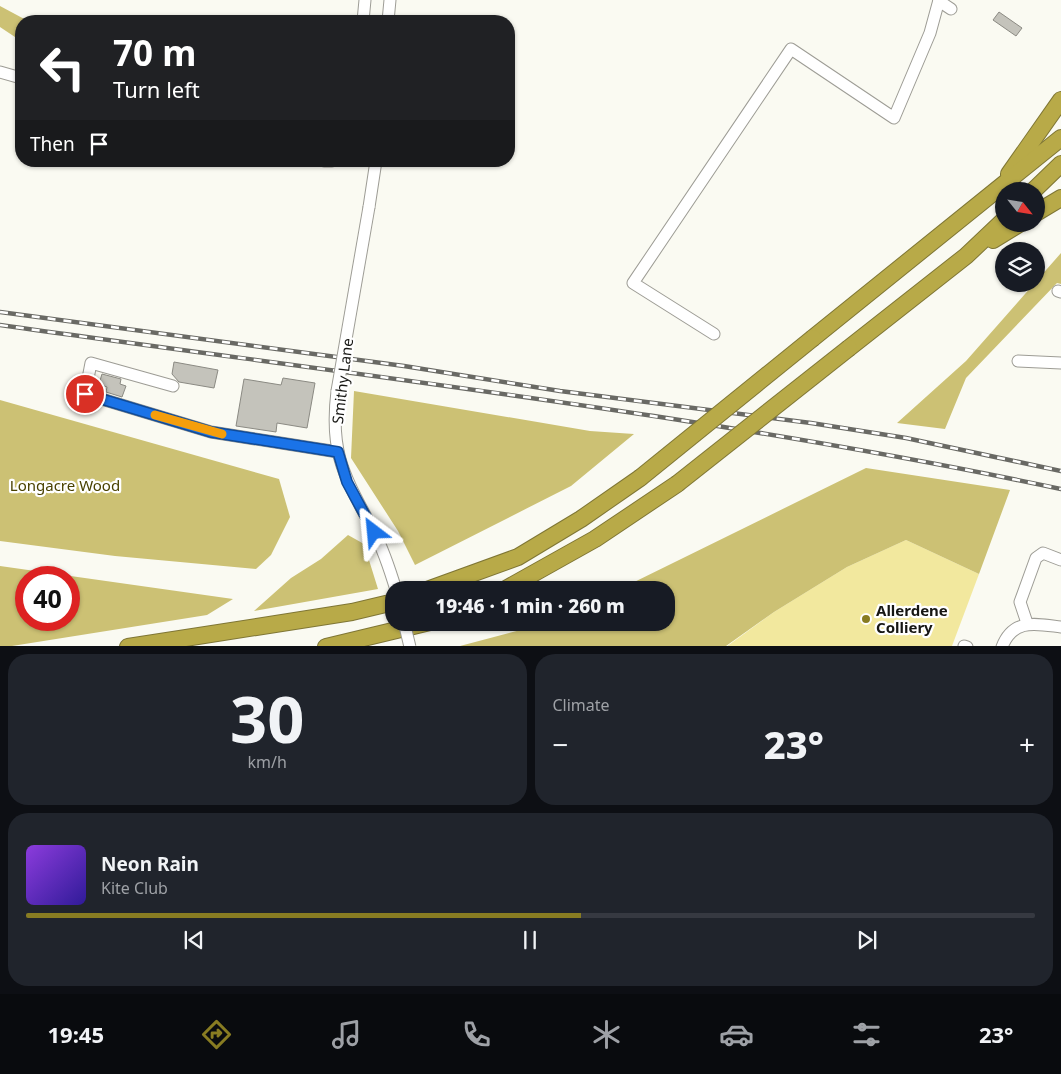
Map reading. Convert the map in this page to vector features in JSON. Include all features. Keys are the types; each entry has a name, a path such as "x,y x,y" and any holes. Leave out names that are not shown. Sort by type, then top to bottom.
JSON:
{"highway":[{"path":"1003,182 1061,100"},
{"path":"1008,182 1061,138"},
{"path":"1042,182 1061,164"},
{"path":"451,581 518,556 581,519 640,478 995,193"},
{"path":"1045,208 1061,198"},
{"path":"520,581 595,539 677,484 966,256 995,229"},
{"path":"966,256 1006,232"},
{"path":"128,646 352,612 385,604"},
{"path":"326,646 391,631"}],"street":[{"path":"364,15 365,0"},
{"path":"389,15 390,0"},
{"path":"714,334 633,283 791,49 894,118 930,32 939,1 951,9"},
{"path":"0,72 15,76"},
{"name":"Smithy Lane","path":"375,167 337,391 335,421 338,452 347,482 387,561 393,581"},
{"path":"1018,361 1061,362"},
{"path":"173,386 91,363 85,394 211,432 338,452"},
{"path":"1026,623 1020,602 1036,558 1043,553 1061,560"},
{"path":"1002,646 1011,632 1026,623 1061,627"},
{"path":"406,631 410,646"}],"shaded area":[{"path":"906,540 979,574 952,646 727,646 774,612 847,567"}],"green space":[{"path":"0,6 17,15 15,15 15,37 0,27"},
{"path":"1061,253 1061,284 1057,283 966,378 945,429 897,423 966,361 1027,292 1045,292 1045,271"},
{"path":"354,391 590,431 634,434 571,486 415,565 398,531 351,458"},
{"name":"Longacre Wood","path":"0,400 279,479 290,517 271,555 256,569 115,556 0,541"},
{"path":"866,468 1010,490 979,574 906,540 847,567 774,612 726,646 460,646 517,631 675,631 675,581 636,581"},
{"path":"348,535 364,544 378,589 254,611 291,578 321,559"},
{"path":"0,566 15,568 15,631 80,631 80,577 233,599 207,615 12,646 0,646"}],"building":[{"path":"999,12 1022,28 1016,36 993,20"},
{"path":"174,362 218,370 214,388 179,382 172,374"},
{"path":"102,374 121,379 120,384 126,386 122,397 106,392 107,387 99,384"},
{"path":"283,378 315,383 307,428 277,423 276,432 236,426 244,379 281,385"}],"railway":[{"path":"0,312 404,366 560,391 811,423 906,438 1061,471"},
{"path":"0,325 399,379 665,418 797,439 1061,489"}],"slow traffic":[{"path":"155,415 222,434"}],"place":[{"name":"Allerdene Colliery","path":"866,619"}],"route":[{"path":"85,394 211,432 338,452 347,482 374,532"}]}
